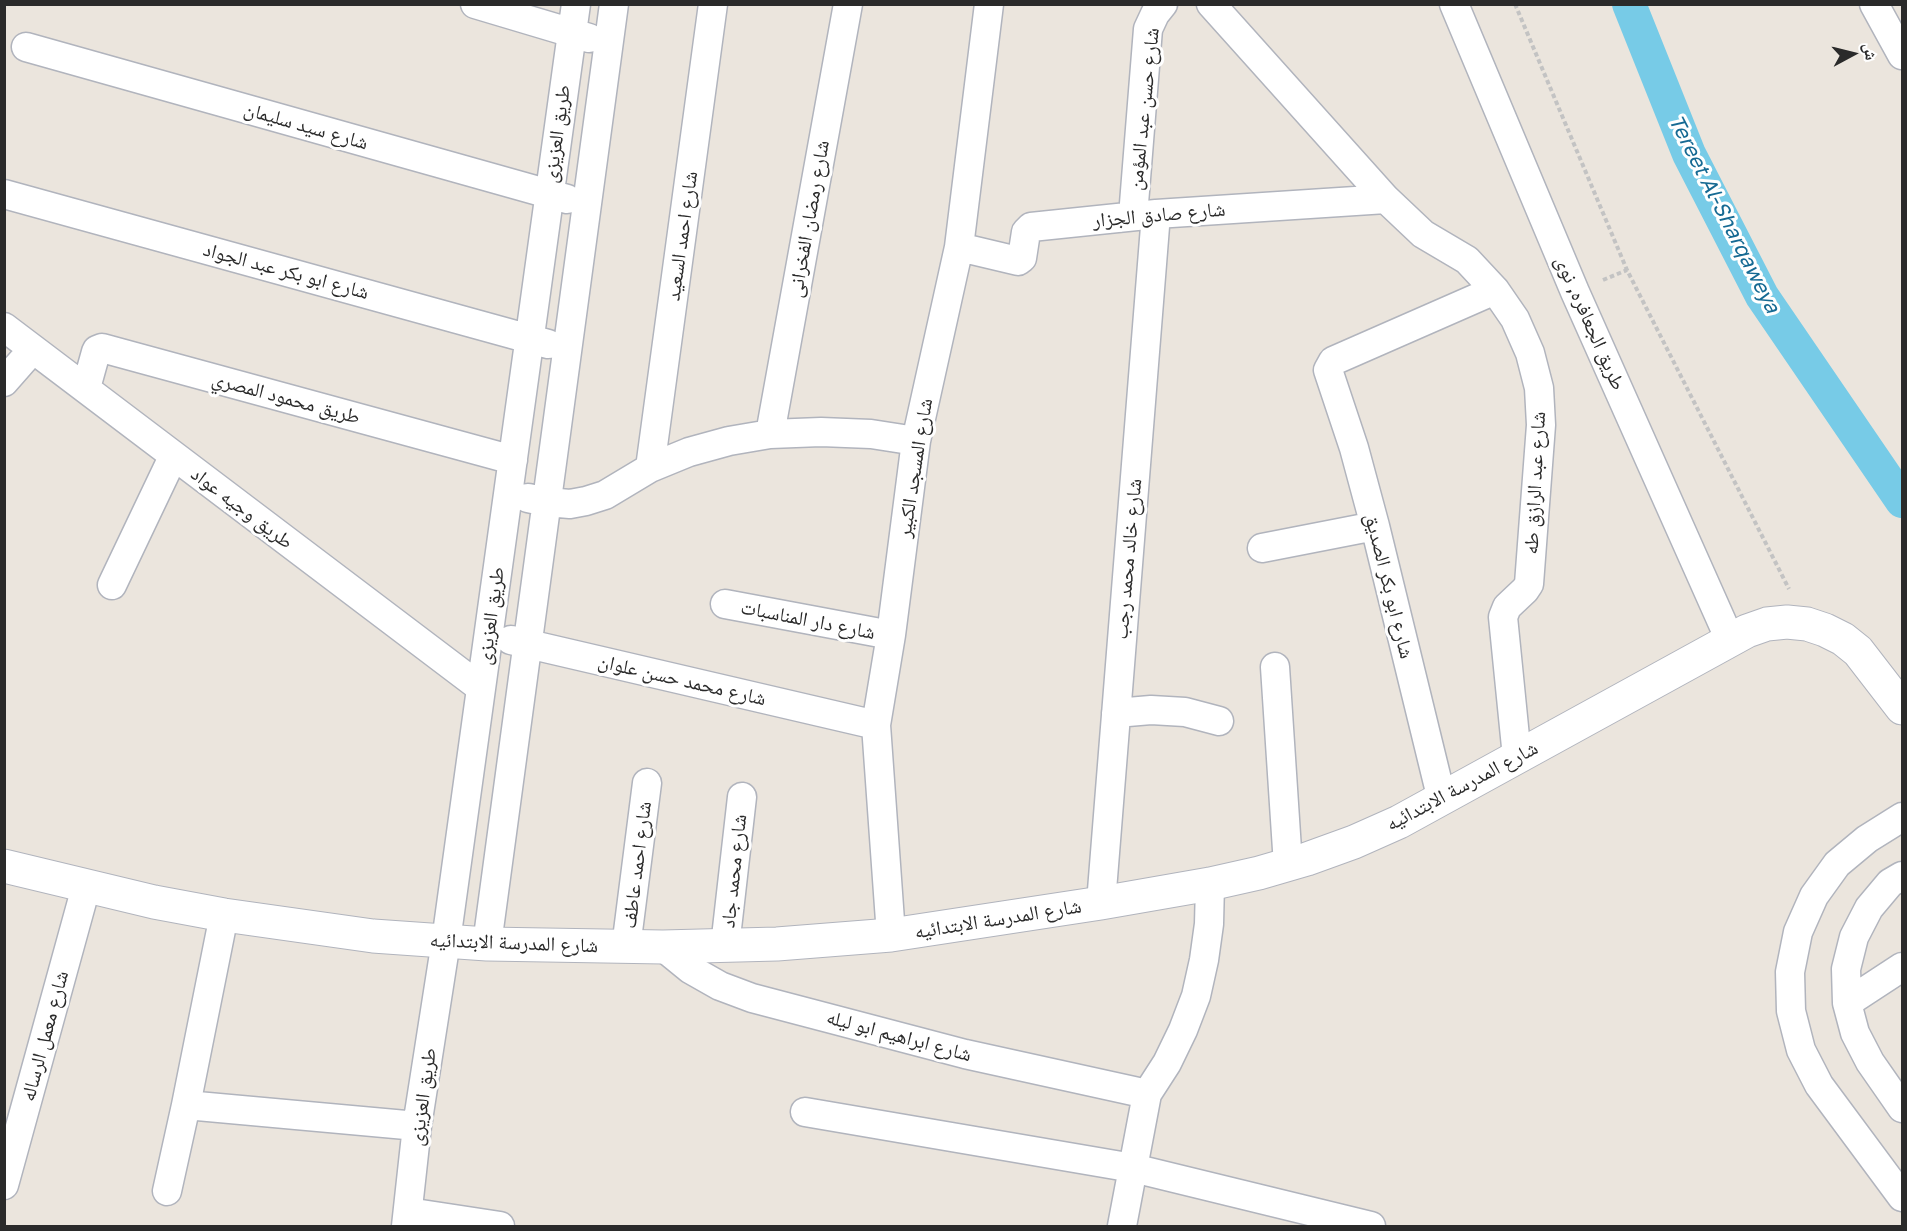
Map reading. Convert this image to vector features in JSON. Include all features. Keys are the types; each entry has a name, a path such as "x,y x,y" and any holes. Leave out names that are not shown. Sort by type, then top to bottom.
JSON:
{"street":[{"path":"475,4 609,43"},
{"name":"طريق العزيزى","path":"407,1219 417,1126 446,941 576,4"},
{"name":"طريق العزيزى","path":"487,944 614,4"},
{"name":"شارع احمد السعيد","path":"650,468 713,4"},
{"name":"شارع رمضان الفخرانى","path":"771,434 848,4"},
{"name":"شارع المسجد الكبير","path":"891,935 876,724 891,635 916,441 959,247 989,4"},
{"name":"شارع حسن عبد المؤمن","path":"1145,215 1148,29 1163,4"},
{"name":"شارع عبد الرازق طه","path":"1211,4 1386,199 1430,239 1467,260 1495,290 1515,318 1530,353 1539,388 1541,425 1529,584 1507,607 1503,617 1517,757"},
{"name":"طريق الجعافره, نوى","path":"1454,4 1575,292 1730,640"},
{"path":"1874,4 1902,55"},
{"name":"شارع سيد سليمان","path":"26,48 586,205"},
{"name":"شارع ابو بكر عبد الجواد","path":"4,194 567,349"},
{"name":"شارع صادق الجزار","path":"959,247 1018,261 1022,258 1026,232 1031,227 1145,215 1386,199"},
{"name":"شارع خالد محمد رجب","path":"1101,903 1116,713 1145,215"},
{"name":"شارع ابو بكر الصديق","path":"1442,800 1375,526 1328,370 1333,361 1495,290"},
{"name":"طريق وجيه عواد","path":"4,327 481,688"},
{"name":"طريق محمود المصري","path":"86,388 96,352 102,348 513,460"},
{"path":"4,382 33,349"},
{"path":"508,494 547,502 570,504 586,501 605,495 650,468 689,452 729,441 771,434 820,432 871,434 916,441"},
{"path":"112,585 173,456"},
{"path":"1262,548 1375,526"},
{"name":"شارع دار المناسبات","path":"725,604 891,635"},
{"name":"شارع المدرسة الابتدائيه","path":"4,866 86,887 224,915 373,936 487,944 663,947 725,946 891,935 1210,884 1288,865 1354,842 1442,800 1730,640 1767,624 1787,622 1807,624 1842,639 1858,651 1902,708"},
{"name":"شارع محمد حسن علوان","path":"489,635 876,724"},
{"path":"1275,667 1288,865"},
{"path":"1116,713 1151,710 1185,712 1219,721"},
{"name":"شارع احمد عاطف","path":"626,947 647,783"},
{"name":"شارع محمد جاد","path":"725,946 742,797"},
{"path":"1902,817 1867,839 1837,864 1814,896 1798,932 1790,972 1791,1011 1801,1050 1819,1085 1902,1197"},
{"path":"1902,876 1890,883 1869,908 1854,937 1846,969 1847,1003 1855,1033 1870,1062 1902,1108"},
{"path":"1122,1227 1147,1094 1171,1055 1196,996 1209,924 1210,884"},
{"name":"شارع معمل الرساله","path":"4,1185 86,887"},
{"path":"167,1191 224,915"},
{"name":"شارع ابراهيم ابو ليله","path":"663,947 690,969 720,986 752,998 965,1054 1147,1094"},
{"path":"1847,1003 1902,968"},
{"path":"186,1105 417,1126"},
{"path":"805,1112 1132,1168 1371,1227"},
{"path":"407,1219 500,1227"}],"path":[{"path":"1515,4 1627,270 1807,624"}],"waterway":[{"name":"Tereet Al-Sharqaweya","path":"1629,4 1689,154 1762,296 1902,501"}]}
